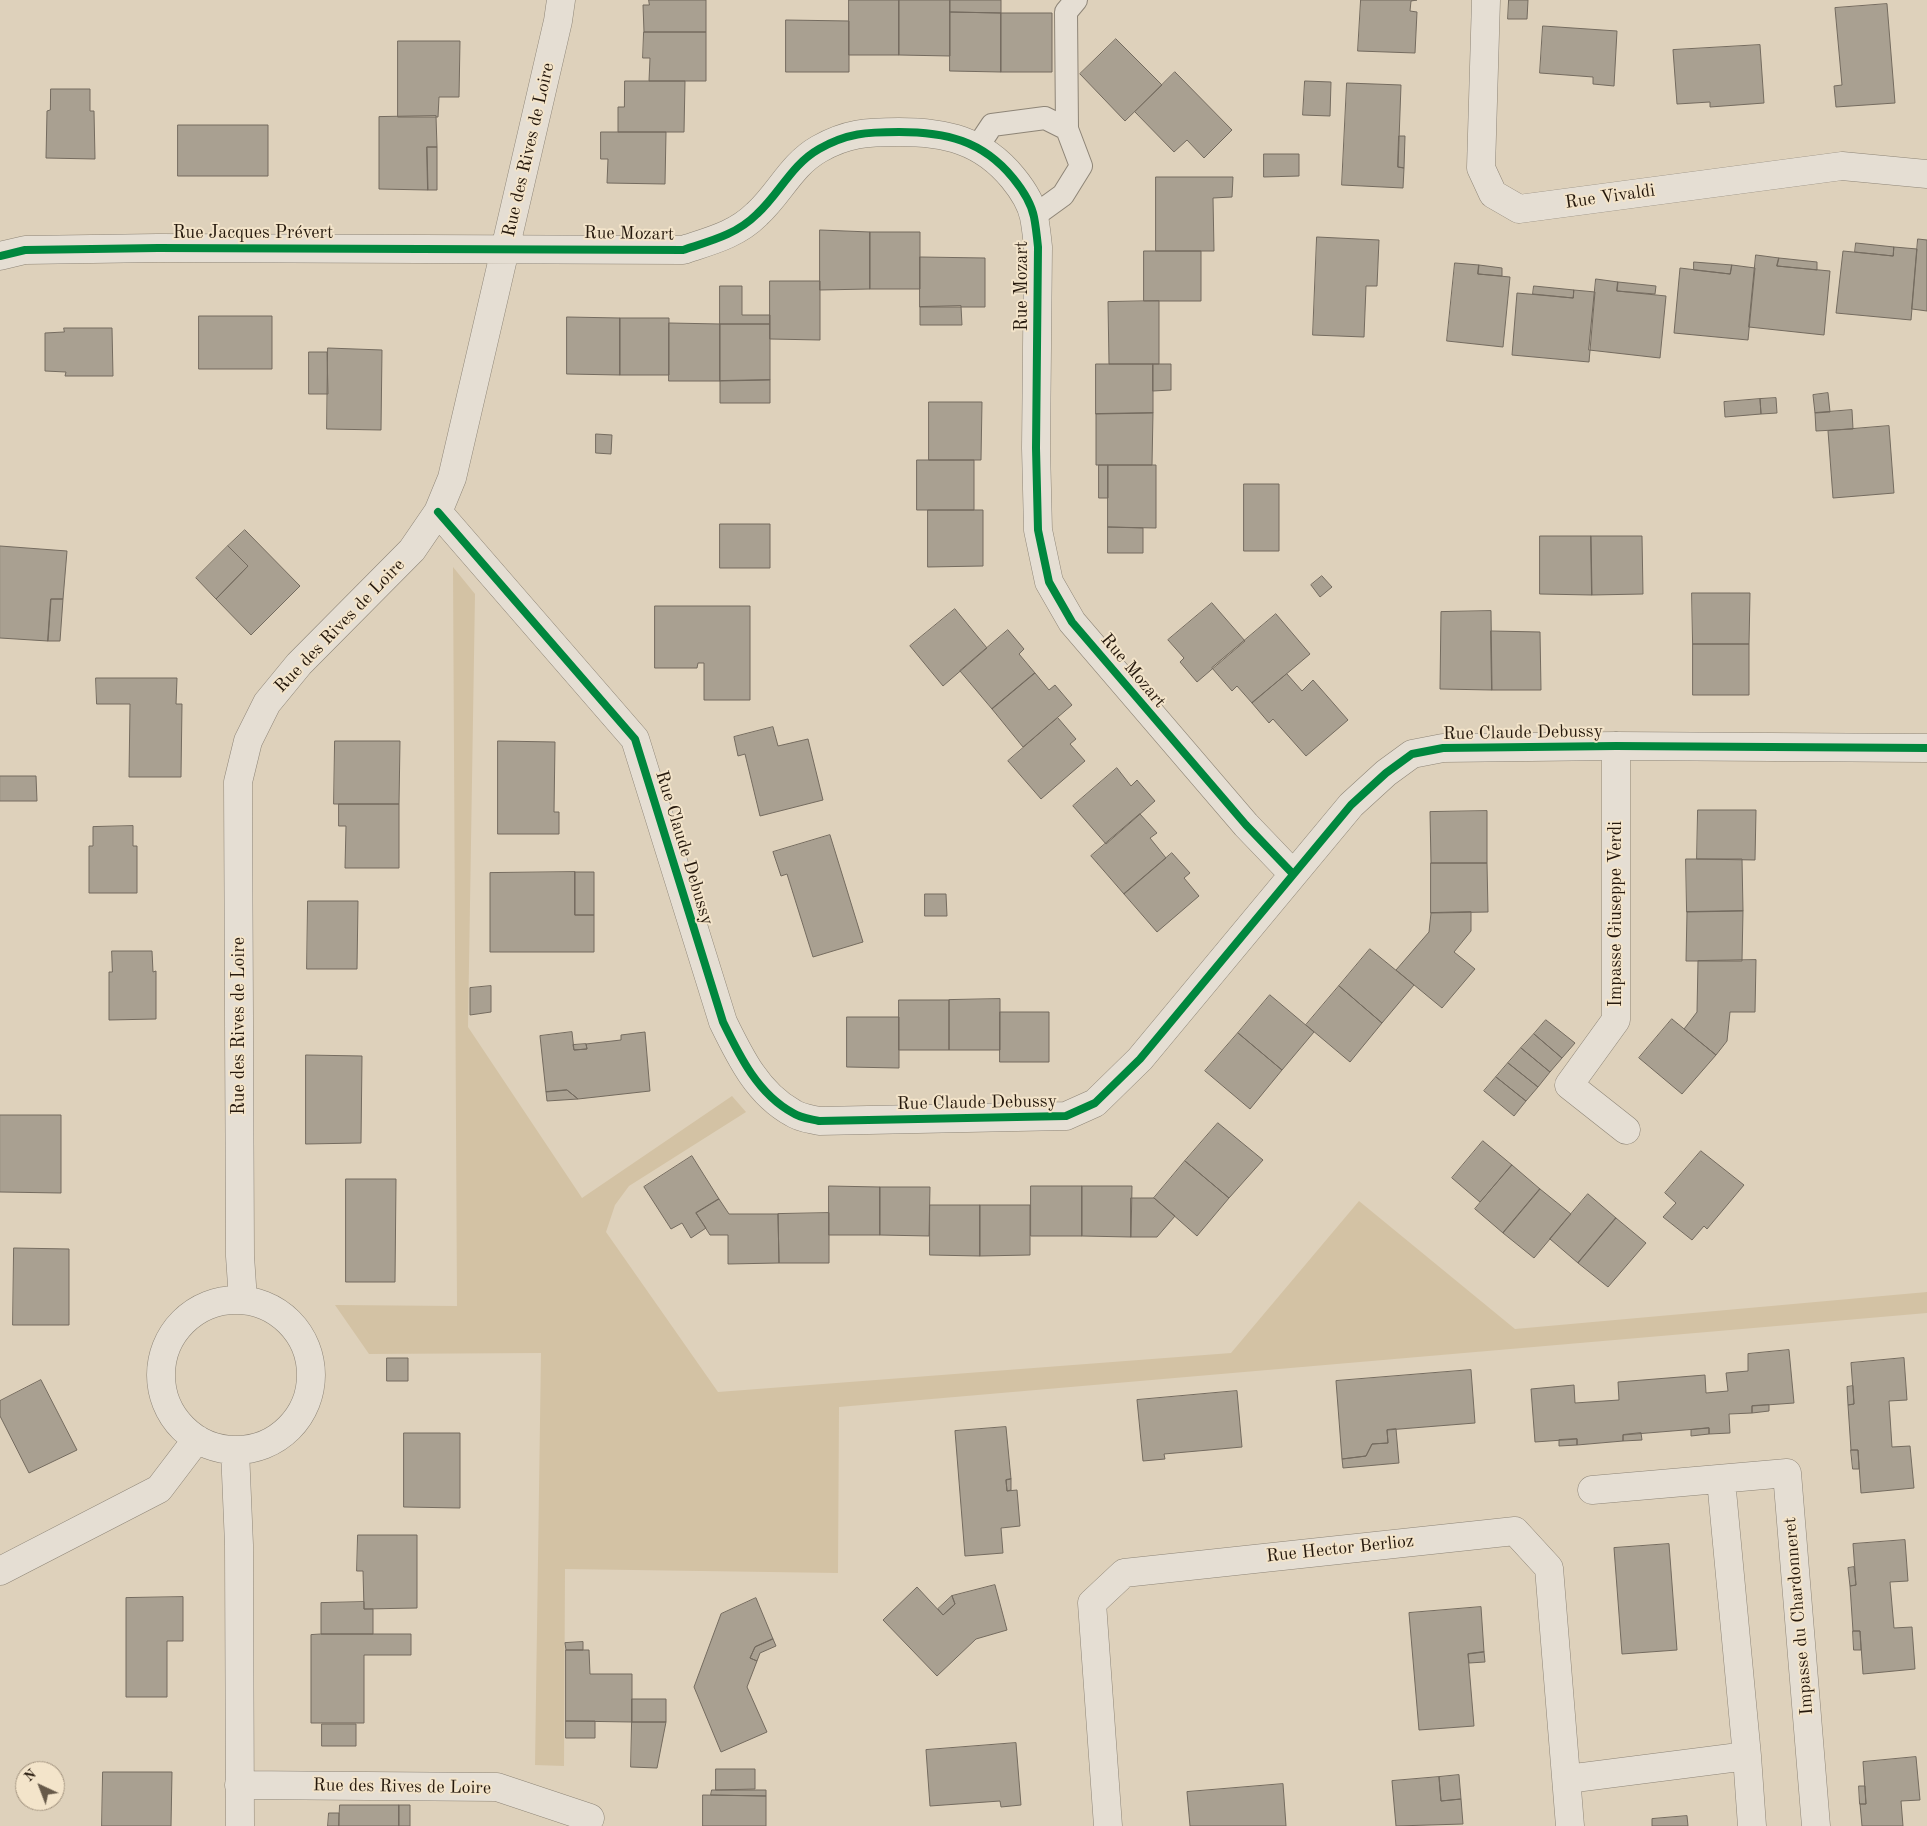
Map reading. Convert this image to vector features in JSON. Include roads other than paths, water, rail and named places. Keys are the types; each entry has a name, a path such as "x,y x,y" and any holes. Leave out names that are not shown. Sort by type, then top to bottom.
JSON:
{"street":[{"name":"Rue des Rives de Loire","path":"243,1300 240,1256 238,782 248,741 267,703 298,664 412,550 438,512 452,478 558,21 561,0"},
{"name":"Rue Vivaldi","path":"1486,0 1481,168 1493,194 1519,209 1842,166 1927,174"},
{"name":"Rue Mozart","path":"506,248 683,250 730,235 758,214 798,163 818,149 847,135 879,132 931,132 978,146 1000,162 1024,192 1034,216 1038,247 1036,448 1038,530 1049,582 1072,622 1246,826 1293,874"},
{"name":"Rue Jacques Prévert","path":"0,256 25,250 506,248"},
{"name":"Rue Claude Debussy","path":"438,512 634,739 723,1022 741,1058 765,1092 794,1114 819,1121 1066,1116 1095,1104 1140,1059 1351,805 1386,772 1412,754 1443,748 1616,746 1927,748"},
{"name":"Impasse Giuseppe Verdi","path":"1616,746 1616,1020 1569,1085 1626,1130"},
{"path":"243,1300 268,1306 289,1320 304,1341 311,1365 310,1391 300,1415 283,1434 260,1446 235,1450 215,1447 197,1438 178,1422 166,1400 161,1376 165,1351 177,1329 195,1312 218,1302 243,1300"},
{"path":"0,1571 159,1489 197,1438"},
{"path":"235,1450 239,1545 240,1826"},
{"name":"Impasse du Chardonneret","path":"1592,1490 1721,1480 1787,1472 1816,1826"},
{"path":"1721,1480 1748,1756 1752,1826"},
{"name":"Rue Hector Berlioz","path":"1108,1826 1092,1603 1124,1572 1514,1531 1549,1568 1570,1826"},
{"path":"1567,1779 1748,1756"},
{"name":"Rue des Rives de Loire","path":"239,1785 497,1787 590,1818"}],"lane":[{"path":"1034,216 1062,195 1081,166 1067,129 1066,12 1076,0"},
{"path":"978,146 992,124 1046,118 1067,129"}]}
